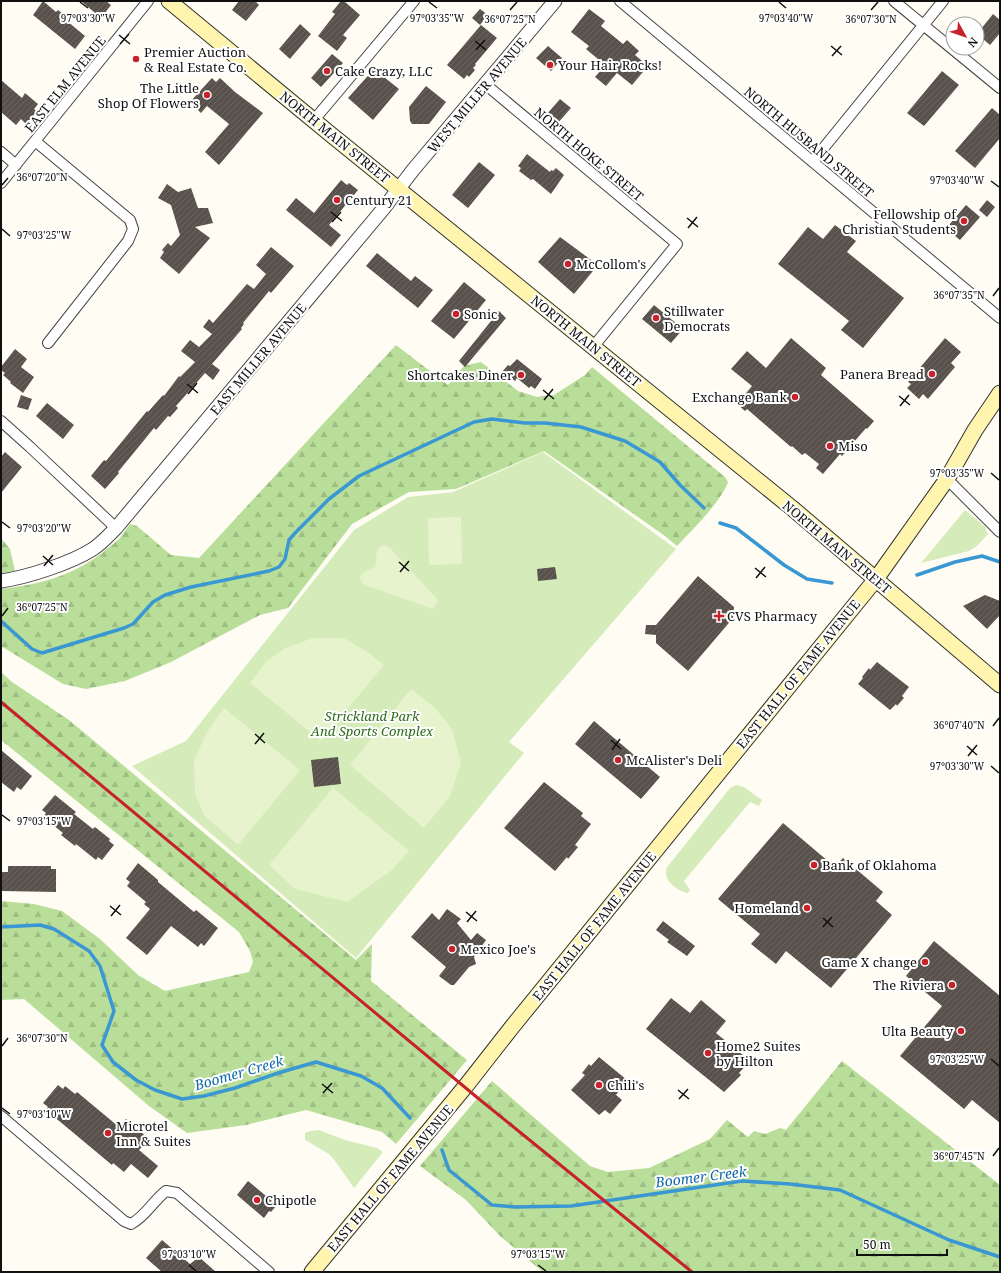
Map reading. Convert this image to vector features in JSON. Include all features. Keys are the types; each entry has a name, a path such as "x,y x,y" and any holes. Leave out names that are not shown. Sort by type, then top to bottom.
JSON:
{"main road":[{"name":"NORTH MAIN STREET","path":"169,1 792,508 1000,685"},
{"name":"EAST HALL OF FAME AVENUE","path":"312,1272 465,1087 876,579 947,479 975,430 1000,393"}],"street":[{"name":"EAST ELM AVENUE","path":"1,183 148,1"},
{"path":"314,120 414,1"},
{"name":"WEST MILLER AVENUE","path":"398,188 555,1"},
{"name":"NORTH HUSBAND STREET","path":"620,1 1000,318"},
{"path":"894,1 1000,88"},
{"path":"813,162 944,1"},
{"name":"NORTH HOKE STREET","path":"485,84 677,244 594,347"},
{"path":"35,141 130,220 133,229 128,241 48,343"},
{"path":"1,152 16,165"},
{"name":"EAST MILLER AVENUE","path":"6,580 65,563 81,556 95,548 116,528 380,213 398,188"},
{"path":"1,421 116,528"},
{"path":"947,479 1000,532"},
{"path":"1,1116 124,1221 131,1224 138,1221 166,1191 177,1193 269,1272"}],"green space":[{"path":"396,345 448,385 464,366 481,362 518,391 537,397 554,395 585,375 592,367 725,477 728,482 713,507 677,546 544,451 456,489 409,492 352,524 288,608 260,615 171,662 125,681 86,689 63,684 1,646 1,589 42,582 66,574 78,568 102,553 117,541 130,524 137,526 171,555 199,558"},
{"name":"Strickland Park And Sports Complex","path":"543,452 676,549 509,742 524,753 356,958 132,766 186,741 354,530 408,497 453,492"},
{"path":"965,510 984,526 988,534 977,546 969,551 921,563"},
{"path":"461,517 462,564 429,565 428,518"},
{"path":"1,538 10,549 15,571 1,573"},
{"path":"384,545 390,548 438,600 433,609 365,585 361,582 360,576 375,567 378,548"},
{"path":"313,638 344,638 369,653 384,665 321,741 250,683 266,662 285,648"},
{"path":"1,672 12,682 69,720 356,960 372,944 371,981 467,1060 396,1144 382,1132 306,1110 246,1125 187,1133 149,1106 24,999 1,1000 1,901 34,904 62,911 100,939 138,975 165,991 249,972 253,962 250,951 239,932 1,740"},
{"path":"411,689 435,708 452,729 461,763 450,796 424,828 350,765"},
{"path":"224,708 300,770 238,845 204,815 195,793 194,760 207,732"},
{"path":"736,785 744,787 762,800 759,806 750,802 684,881 690,890 688,893 681,891 670,883 666,876 668,866 730,788"},
{"path":"333,788 409,851 392,870 347,902 295,889 269,865"},
{"path":"842,1061 1000,1185 1000,1272 543,1272 501,1237 466,1200 420,1166 492,1081 590,1166 608,1172 649,1168 710,1139 727,1120 748,1137 754,1131 765,1134 780,1128 786,1130"},
{"path":"319,1130 345,1140 377,1148 383,1152 354,1188 329,1154 305,1140 305,1133"}],"building":[{"path":"43,1 56,12 58,10 69,19 67,21 85,36 75,49 33,15"},
{"path":"81,1 106,1 111,5 101,18"},
{"path":"239,1 255,1 259,5 246,21 232,10"},
{"path":"341,1 344,1 360,15 343,35 347,38 337,51 318,36 335,14 332,12"},
{"path":"480,9 488,15 480,25 472,18"},
{"path":"589,9 605,21 601,26 623,44 627,40 639,51 635,55 648,66 632,85 617,73 606,86 595,77 605,65 586,49 589,46 571,32"},
{"path":"993,14 1000,20 1000,33 990,45 985,41 985,24"},
{"path":"300,24 311,34 290,59 279,49"},
{"path":"481,25 497,38 475,64 476,65 473,68 475,70 469,77 467,75 464,79 447,65"},
{"name":"Your Hair Rocks!","path":"548,46 562,58 551,71 536,58"},
{"name":"Cake Crazy, LLC","path":"332,54 343,63 321,87 311,78"},
{"path":"374,69 399,89 373,120 348,98"},
{"path":"942,71 959,85 924,126 907,113"},
{"path":"212,78 216,82 220,78 235,92 263,113 219,165 205,152 229,124 207,106 201,113 190,102"},
{"path":"1,80 22,98 25,93 38,104 34,109 37,111 26,124 21,119 16,125 1,112"},
{"path":"426,86 446,102 429,124 412,124 410,121 409,107"},
{"path":"560,99 571,108 557,124 546,115"},
{"path":"992,108 1000,115 1000,138 975,168 955,151"},
{"path":"527,154 550,172 556,168 564,175 551,194 533,179 531,180 519,171 521,168 518,166"},
{"path":"479,162 495,175 468,208 452,195"},
{"path":"341,180 347,185 349,183 358,190 329,225 341,235 331,247 286,210 296,198 314,213"},
{"path":"167,184 178,192 191,188 198,208 208,208 213,223 195,227 210,238 179,274 160,258 164,252 162,250 168,243 171,246 180,235 171,205 158,198"},
{"path":"987,200 995,207 987,217 979,210"},
{"name":"Fellowship of Christian Students","path":"966,205 980,217 960,240 949,231 952,228 949,225"},
{"path":"835,225 856,241 847,252 904,298 863,348 841,330 849,321 778,264 808,227 823,239"},
{"name":"McCollom's","path":"560,237 598,265 574,294 538,262"},
{"path":"271,247 294,266 271,293 269,291 243,323 242,329 212,364 220,370 213,380 205,373 176,406 178,408 170,417 168,416 156,430 154,428 105,489 91,476 104,460 106,461 147,411 148,412 163,395 164,396 179,376 180,377 195,362 181,351 190,340 199,347 212,334 203,327 209,319 213,323 247,284 254,289 266,274 256,265"},
{"path":"377,253 411,281 415,276 433,290 418,308 366,266"},
{"name":"Sonic","path":"464,282 486,300 454,339 431,321"},
{"path":"654,305 683,329 671,343 642,319"},
{"path":"499,311 506,318 465,367 459,361"},
{"name":"Exchange Bank","path":"791,338 826,368 821,375 874,421 842,456 840,454 823,474 816,468 819,464 805,453 802,455 792,446 791,447 747,409 745,411 737,404 752,386 731,369 747,351 766,368"},
{"name":"Panera Bread","path":"945,338 961,352 951,363 955,367 928,399 923,394 919,399 907,388 911,384 908,382"},
{"path":"15,349 27,359 21,367 34,377 23,393 10,383 11,382 3,375 5,373 1,370 1,367"},
{"name":"Shortcakes Diner","path":"517,359 542,379 535,389 531,386 529,388 517,378 515,381 502,372 508,365 510,366"},
{"path":"21,395 32,399 28,410 17,407"},
{"path":"47,403 74,425 63,439 36,416"},
{"path":"5,452 22,467 1,493 1,457"},
{"path":"555,567 557,579 538,581 537,569"},
{"name":"CVS Pharmacy","path":"698,576 734,607 733,618 688,671 656,643 656,635 645,634 646,625 656,625"},
{"path":"985,595 1000,601 1000,615 987,629 963,606"},
{"path":"877,662 909,687 902,696 904,698 897,706 896,704 890,710 858,684 869,668 870,670"},
{"name":"McAlister's Deli","path":"594,721 660,777 641,799 575,744"},
{"path":"1,750 32,776 21,790 17,787 14,792 1,782"},
{"path":"338,757 341,784 314,787 311,760"},
{"path":"544,782 583,813 581,816 591,824 575,845 578,847 555,871 504,828"},
{"path":"55,795 76,812 74,814 93,829 95,827 110,839 109,841 114,845 102,860 98,857 96,860 76,844 75,846 61,835 63,833 43,817 46,813 42,810"},
{"name":"Homeland","path":"783,823 835,867 843,858 883,892 876,901 892,915 831,988 786,951 776,964 751,944 760,934 718,899"},
{"path":"138,863 194,912 196,910 218,928 204,946 201,943 198,947 171,926 147,955 126,938 150,909 144,904 146,902 127,886 130,882 126,879"},
{"path":"8,866 51,866 51,869 56,869 56,892 1,891 1,872 8,872"},
{"name":"Mexico Joe's","path":"447,909 461,919 457,923 471,940 477,933 486,940 474,957 476,964 469,967 454,985 451,985 439,976 446,967 411,937 432,913 439,920"},
{"path":"663,921 695,946 687,956 667,942 669,940 656,930"},
{"name":"Ulta Beauty","path":"934,941 1000,996 1000,1123 972,1100 964,1109 900,1056 942,1006 906,976"},
{"name":"Home2 Suites by Hilton","path":"671,998 690,1013 701,1000 726,1021 716,1033 750,1061 739,1073 741,1075 724,1092 646,1029"},
{"name":"Chili's","path":"599,1057 627,1080 616,1095 622,1100 610,1114 605,1110 599,1115 571,1090 585,1075 582,1073 589,1064 591,1066"},
{"name":"Microtel Inn & Suites","path":"58,1085 63,1089 65,1086 75,1094 77,1092 119,1127 126,1119 149,1139 139,1150 158,1166 148,1178 131,1164 124,1172 113,1163 112,1165 46,1110 48,1107 43,1103"},
{"name":"Chipotle","path":"248,1181 277,1205 271,1212 269,1211 264,1218 237,1195"},
{"path":"162,1240 190,1264 199,1257 216,1272 162,1272 146,1258"}],"waterway":[{"path":"1,621 32,649 42,653 133,624 153,602 165,595 191,587 269,571 279,567 285,559 289,540 295,533 329,499 359,476 474,422 492,419 581,427 625,441 660,462 680,485 704,508"},
{"path":"720,523 736,528 784,565 807,579 832,583"},
{"path":"917,575 955,562 982,556 1000,562"},
{"name":"Boomer Creek","path":"1,927 40,925 54,929 89,951 100,966 114,1011 102,1045 113,1062 136,1080 155,1090 182,1099 204,1096 235,1088 316,1062 361,1076 382,1088 410,1118"},
{"name":"Boomer Creek","path":"442,1150 449,1170 492,1205 515,1207 571,1206 742,1181 790,1184 840,1190 949,1240 1000,1257"}],"railway":[{"path":"1,702 479,1099 692,1272"}],"place":[{"name":"Premier Auction & Real Estate Co.","path":"136,59"},
{"name":"Your Hair Rocks!","path":"550,65"},
{"name":"Cake Crazy, LLC","path":"327,71"},
{"name":"The Little Shop Of Flowers","path":"207,95"},
{"name":"Century 21","path":"337,200"},
{"name":"Fellowship of Christian Students","path":"964,221"},
{"name":"McCollom's","path":"568,264"},
{"name":"Sonic","path":"456,314"},
{"name":"Stillwater Democrats","path":"656,318"},
{"name":"Panera Bread","path":"932,374"},
{"name":"Shortcakes Diner","path":"521,375"},
{"name":"Exchange Bank","path":"795,397"},
{"name":"Miso","path":"830,446"},
{"name":"CVS Pharmacy","path":"719,616"},
{"name":"McAlister's Deli","path":"618,760"},
{"name":"Bank of Oklahoma","path":"814,865"},
{"name":"Homeland","path":"807,908"},
{"name":"Mexico Joe's","path":"452,949"},
{"name":"Game X change","path":"925,962"},
{"name":"The Riviera","path":"952,985"},
{"name":"Ulta Beauty","path":"961,1031"},
{"name":"Home2 Suites by Hilton","path":"708,1053"},
{"name":"Chili's","path":"599,1085"},
{"name":"Microtel Inn & Suites","path":"108,1133"},
{"name":"Chipotle","path":"257,1200"}]}
